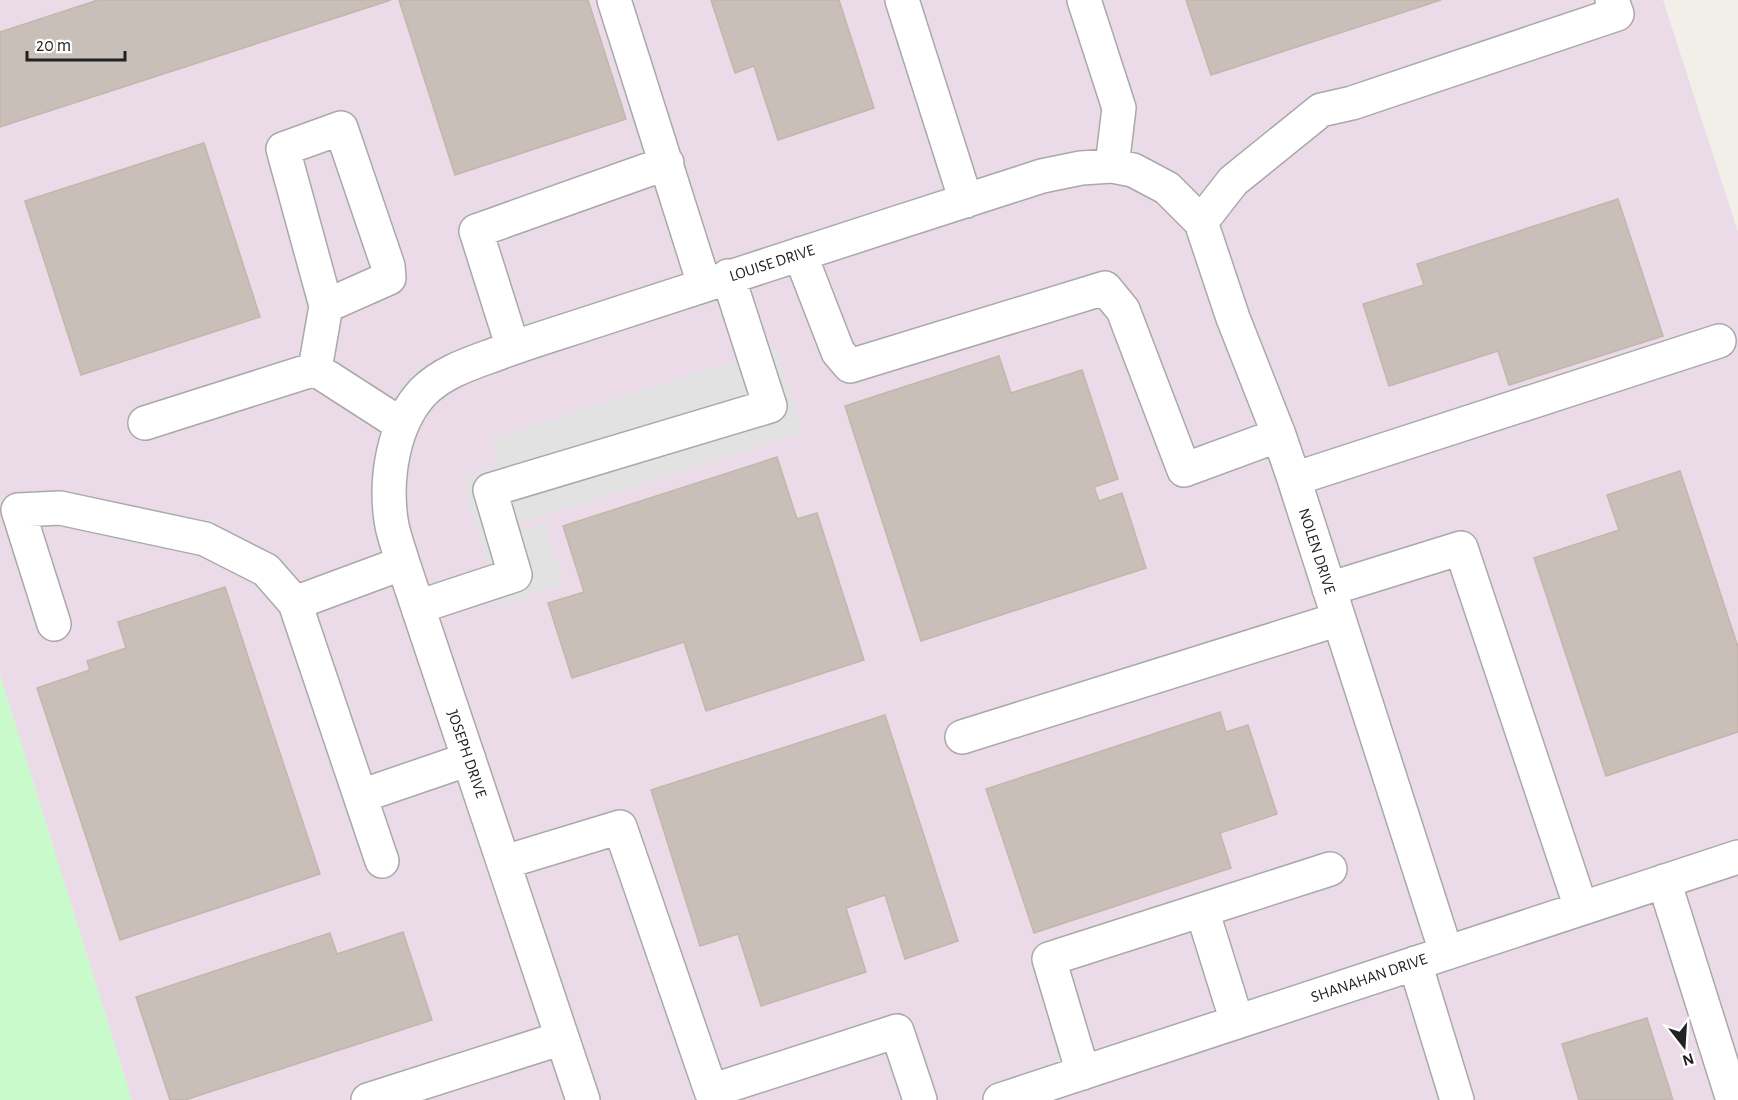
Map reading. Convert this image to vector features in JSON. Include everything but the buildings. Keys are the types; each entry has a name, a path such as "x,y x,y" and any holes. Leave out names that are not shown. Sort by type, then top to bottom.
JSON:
{"street":[{"path":"418,607 515,576 490,490 770,406 667,163 614,0"},
{"path":"902,0 966,201"},
{"path":"1084,0 1119,108 1112,166"},
{"path":"1201,222 1233,181 1322,110 1363,99 1617,14 1612,0"},
{"path":"315,369 326,306 283,149 341,128 388,266 389,278 326,306"},
{"path":"513,348 476,231 667,163"},
{"name":"LOUISE DRIVE","path":"407,416 423,392 456,369 716,280 1042,176 1081,168 1112,166 1133,170 1146,176"},
{"name":"NOLEN DRIVE","path":"1146,176 1167,188 1201,222 1233,318 1294,478 1446,952"},
{"path":"800,254 838,352 850,366 1104,288 1123,310 1184,470 1279,435"},
{"path":"1294,478 1719,341"},
{"path":"145,423 315,369 407,416"},
{"name":"JOSEPH DRIVE","path":"407,416 390,465 391,522 583,1100"},
{"path":"54,624 18,510 60,508 205,539 266,570 295,603 382,861"},
{"path":"962,737 1334,604 1461,548 1581,908"},
{"path":"295,603 404,564"},
{"path":"361,796 469,759"},
{"path":"505,862 620,827 711,1091 897,1031 920,1100"},
{"name":"SHANAHAN DRIVE","path":"1000,1100 1034,1095 1083,1073 1738,857"},
{"path":"1083,1073 1049,959 1330,868"},
{"path":"1664,880 1733,1100"},
{"path":"1202,910 1237,1022"},
{"path":"1415,963 1457,1100"},
{"path":"368,1100 562,1038"}],"shaded area":[{"path":"0,0 1663,0 1738,232 1738,1100 132,1100 0,675"},
{"path":"776,347 803,432 517,525 519,533 545,523 564,583 500,606 468,501 465,477 499,465 491,439"}],"green space":[{"path":"0,675 132,1100 0,1100"}]}
